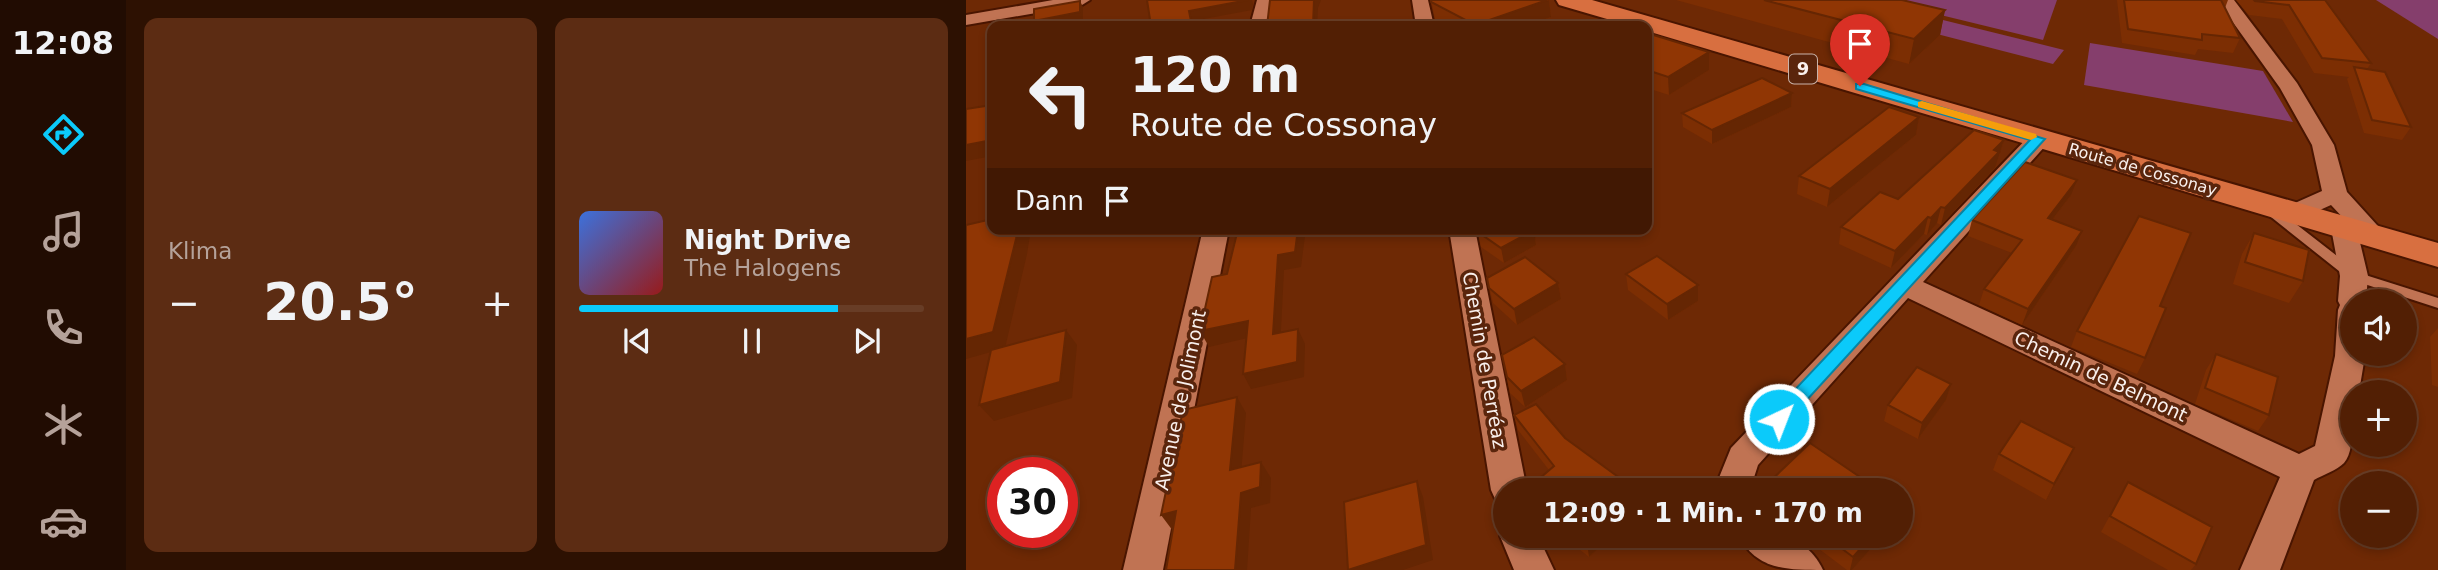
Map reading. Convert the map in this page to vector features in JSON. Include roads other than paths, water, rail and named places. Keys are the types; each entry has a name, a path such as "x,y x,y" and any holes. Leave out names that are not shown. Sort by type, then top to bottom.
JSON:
{"main road":[{"name":"Route de Cossonay","path":"1567,0 1638,21"},
{"name":"Route de Cossonay","path":"1652,25 2278,209 2351,219 2438,255"}],"street":[{"path":"966,20 1082,0"},
{"path":"1260,21 1265,0"},
{"path":"1420,0 1424,21"},
{"path":"2225,0 2290,87 2323,145 2351,219 2353,288"},
{"path":"1736,478 1743,458 2039,139"},
{"name":"Avenue de Jolimont","path":"1143,570 1215,235"},
{"name":"Chemin de Perréaz","path":"1463,235 1507,478"},
{"name":"Chemin de Belmont","path":"1903,284 2300,470"},
{"path":"2260,570 2300,470 2331,454 2348,366"},
{"path":"1524,548 1534,570"},
{"path":"1774,548 1803,570"}],"lane":[{"path":"2278,209 2353,288 2438,303"}]}
